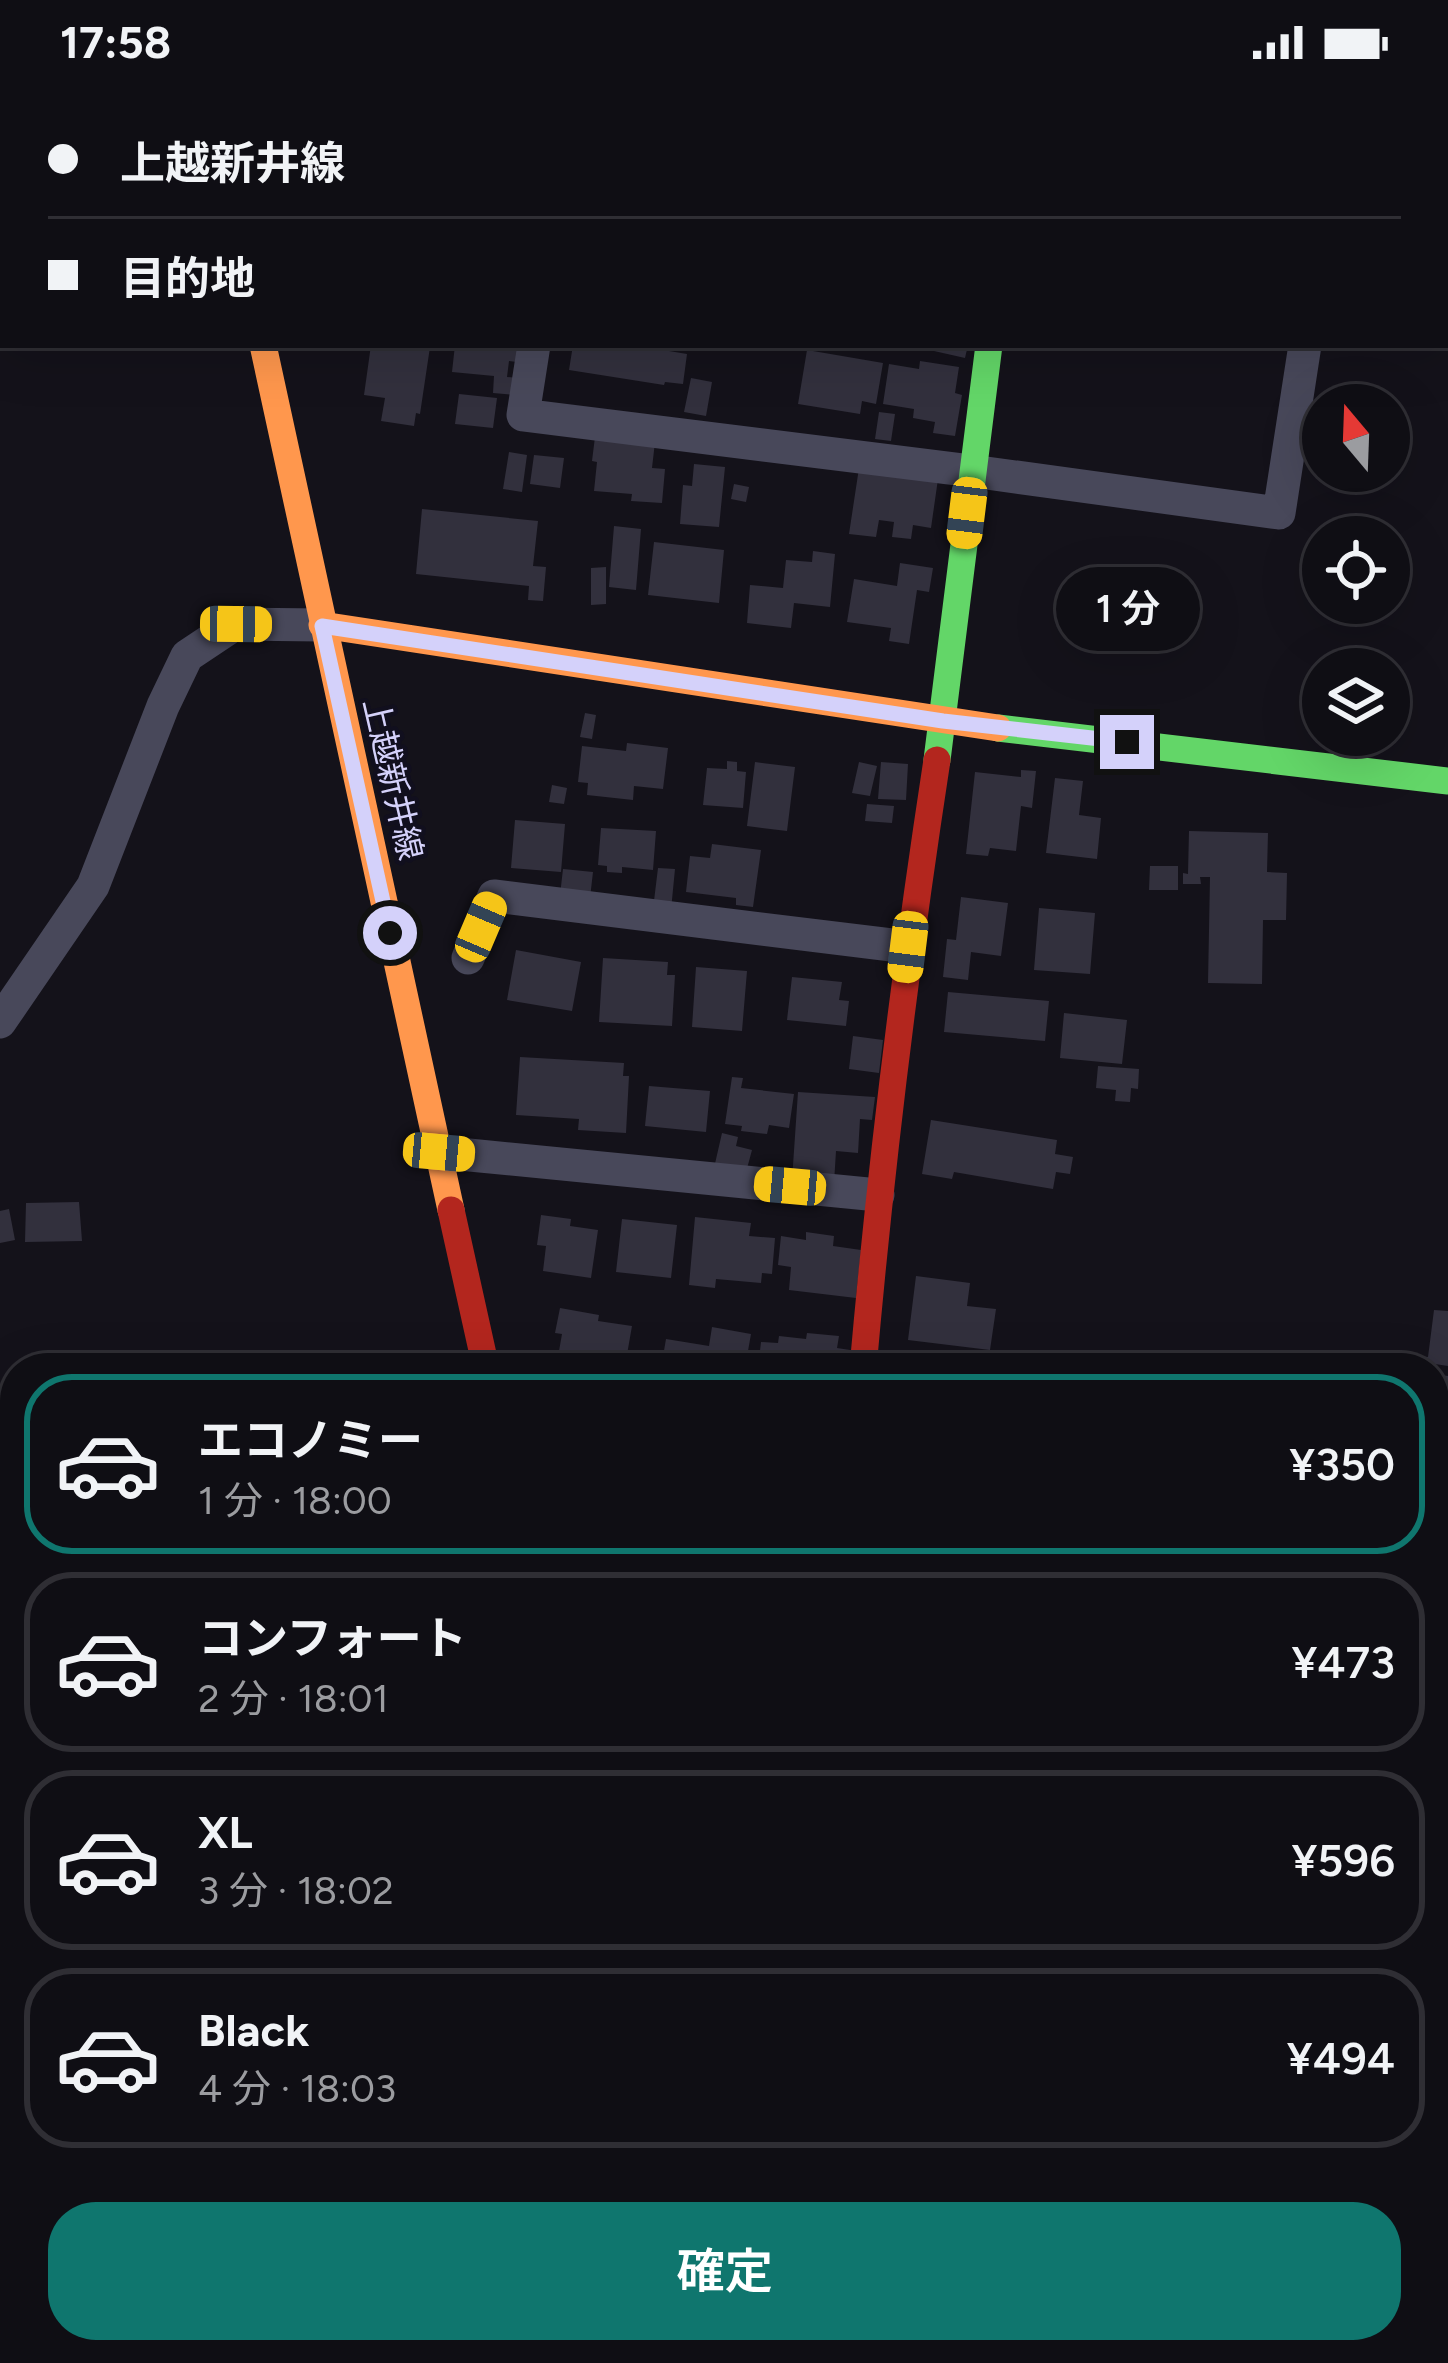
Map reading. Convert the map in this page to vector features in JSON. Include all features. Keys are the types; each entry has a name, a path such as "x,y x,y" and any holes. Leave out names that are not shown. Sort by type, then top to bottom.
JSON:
{"street":[{"name":"上越新井線","path":"264,348 483,1353"},
{"path":"534,348 523,415 1279,513 1304,348"},
{"path":"864,1353 908,947 943,721 989,348"},
{"path":"0,1022 93,886 187,656 236,624 322,626 943,721 1448,781"},
{"path":"468,958 494,896 908,947"},
{"path":"439,1152 878,1195"}],"building":[{"path":"371,348 430,348 414,426 381,421 385,398 364,395"},
{"path":"455,348 519,348 517,362 509,361 507,377 519,378 517,395 493,393 494,376 452,372"},
{"path":"573,348 670,348 687,354 683,384 569,370"},
{"path":"935,348 967,348 965,358"},
{"path":"807,350 883,363 876,404 862,401 860,414 798,404"},
{"path":"920,361 959,367 955,393 962,395 955,436 933,433 935,422 913,418 914,409 883,404 889,364 919,369"},
{"path":"691,378 712,382 706,416 684,412"},
{"path":"459,394 497,398 493,428 455,424"},
{"path":"879,412 895,414 891,441 875,439"},
{"path":"595,437 655,442 652,468 665,469 662,503 631,501 632,494 594,491"},
{"path":"509,452 527,455 522,492 503,489"},
{"path":"534,455 564,458 560,488 530,484"},
{"path":"694,464 725,467 719,527 680,524 683,485 692,486"},
{"path":"859,468 938,479 931,528 913,525 911,539 892,537 894,522 879,520 876,537 849,534"},
{"path":"734,484 749,487 746,502 731,499"},
{"path":"422,509 538,521 533,566 546,567 543,601 528,600 529,586 416,574"},
{"path":"614,526 641,529 636,590 609,587"},
{"path":"654,542 724,550 719,603 648,595"},
{"path":"813,551 835,554 830,607 794,603 791,628 747,623 750,585 783,588 786,560 812,562"},
{"path":"900,563 933,568 929,592 917,590 909,644 889,641 891,628 847,622 854,579 897,586"},
{"path":"606,567 606,604 591,605 591,568"},
{"path":"585,713 596,715 592,739 580,737"},
{"path":"627,743 668,748 663,789 634,786 633,800 587,795 588,783 578,782 582,746 626,751"},
{"path":"727,761 737,762 737,771 746,772 743,808 703,805 707,768 727,769"},
{"path":"755,762 795,767 787,831 747,826"},
{"path":"859,762 877,766 870,796 852,793"},
{"path":"881,762 908,764 906,800 878,799"},
{"path":"1021,770 1036,771 1032,808 1021,806 1016,851 990,848 988,856 966,854 975,772 1021,777"},
{"path":"1055,778 1083,781 1079,815 1101,818 1097,859 1046,853"},
{"path":"552,785 567,788 564,804 549,802"},
{"path":"867,804 894,806 892,823 865,821"},
{"path":"515,820 565,824 561,872 511,868"},
{"path":"601,828 656,831 653,870 622,867 622,873 607,872 607,866 598,865"},
{"path":"1189,831 1268,833 1267,872 1287,873 1286,920 1263,920 1262,984 1208,983 1210,877 1200,877 1201,884 1183,884 1183,873 1188,874"},
{"path":"712,844 761,850 753,907 736,905 736,898 686,892 690,856 710,858"},
{"path":"1150,866 1178,866 1178,890 1149,890"},
{"path":"658,868 675,869 671,910 653,909"},
{"path":"563,869 593,872 590,898 560,895"},
{"path":"961,897 1008,903 1001,956 971,952 968,980 943,977 947,939 956,940"},
{"path":"1039,908 1095,913 1090,974 1034,970"},
{"path":"516,950 581,962 572,1011 507,1000"},
{"path":"603,958 668,962 667,975 675,975 672,1026 599,1022"},
{"path":"696,967 747,971 742,1031 692,1027"},
{"path":"792,977 842,982 839,1000 849,1001 846,1026 787,1020"},
{"path":"948,992 1049,1001 1045,1041 944,1032"},
{"path":"1064,1013 1127,1020 1122,1064 1060,1058"},
{"path":"853,1036 883,1040 879,1073 849,1069"},
{"path":"520,1057 624,1063 623,1076 629,1076 626,1133 578,1130 579,1119 516,1115"},
{"path":"1098,1066 1139,1069 1138,1089 1131,1088 1130,1102 1115,1101 1116,1090 1096,1088"},
{"path":"732,1077 743,1078 741,1088 794,1094 789,1128 769,1125 767,1134 725,1124"},
{"path":"649,1086 710,1091 706,1132 645,1126"},
{"path":"798,1092 875,1097 872,1120 860,1119 858,1153 836,1151 834,1183 792,1180"},
{"path":"931,1120 1057,1140 1055,1154 1073,1157 1070,1174 1056,1172 1053,1189 954,1172 952,1179 922,1174"},
{"path":"722,1133 738,1137 736,1146 752,1150 745,1176 714,1168"},
{"path":"79,1202 82,1241 25,1242 26,1203"},
{"path":"9,1209 15,1240 0,1243 0,1211"},
{"path":"541,1215 571,1219 570,1226 598,1230 591,1278 543,1271 546,1246 537,1245"},
{"path":"695,1217 751,1223 749,1236 775,1238 772,1274 762,1273 761,1283 716,1279 715,1288 689,1285"},
{"path":"622,1219 677,1225 671,1278 616,1272"},
{"path":"806,1232 834,1236 833,1246 861,1250 856,1298 789,1290 791,1267 778,1265 781,1236 806,1240"},
{"path":"916,1276 970,1283 967,1306 996,1309 990,1350 908,1340"},
{"path":"560,1308 632,1326 627,1353 559,1353 562,1334 555,1333"},
{"path":"1434,1310 1448,1311 1448,1353 1429,1353"},
{"path":"712,1327 751,1334 748,1353 664,1353 666,1339 709,1346"},
{"path":"807,1333 839,1336 837,1348 850,1353 760,1353 761,1342 778,1343 779,1336 806,1339"}],"traffic: fast":[{"path":"937,760 989,348"},
{"path":"998,728 1448,781"}],"traffic: slow":[{"path":"264,348 451,1210"},
{"path":"322,625 998,728"}],"traffic: jam":[{"path":"864,1353 895,1063 937,760"},
{"path":"451,1210 483,1353"}],"route":[{"path":"390,933 322,626 943,721 1127,742"}]}
